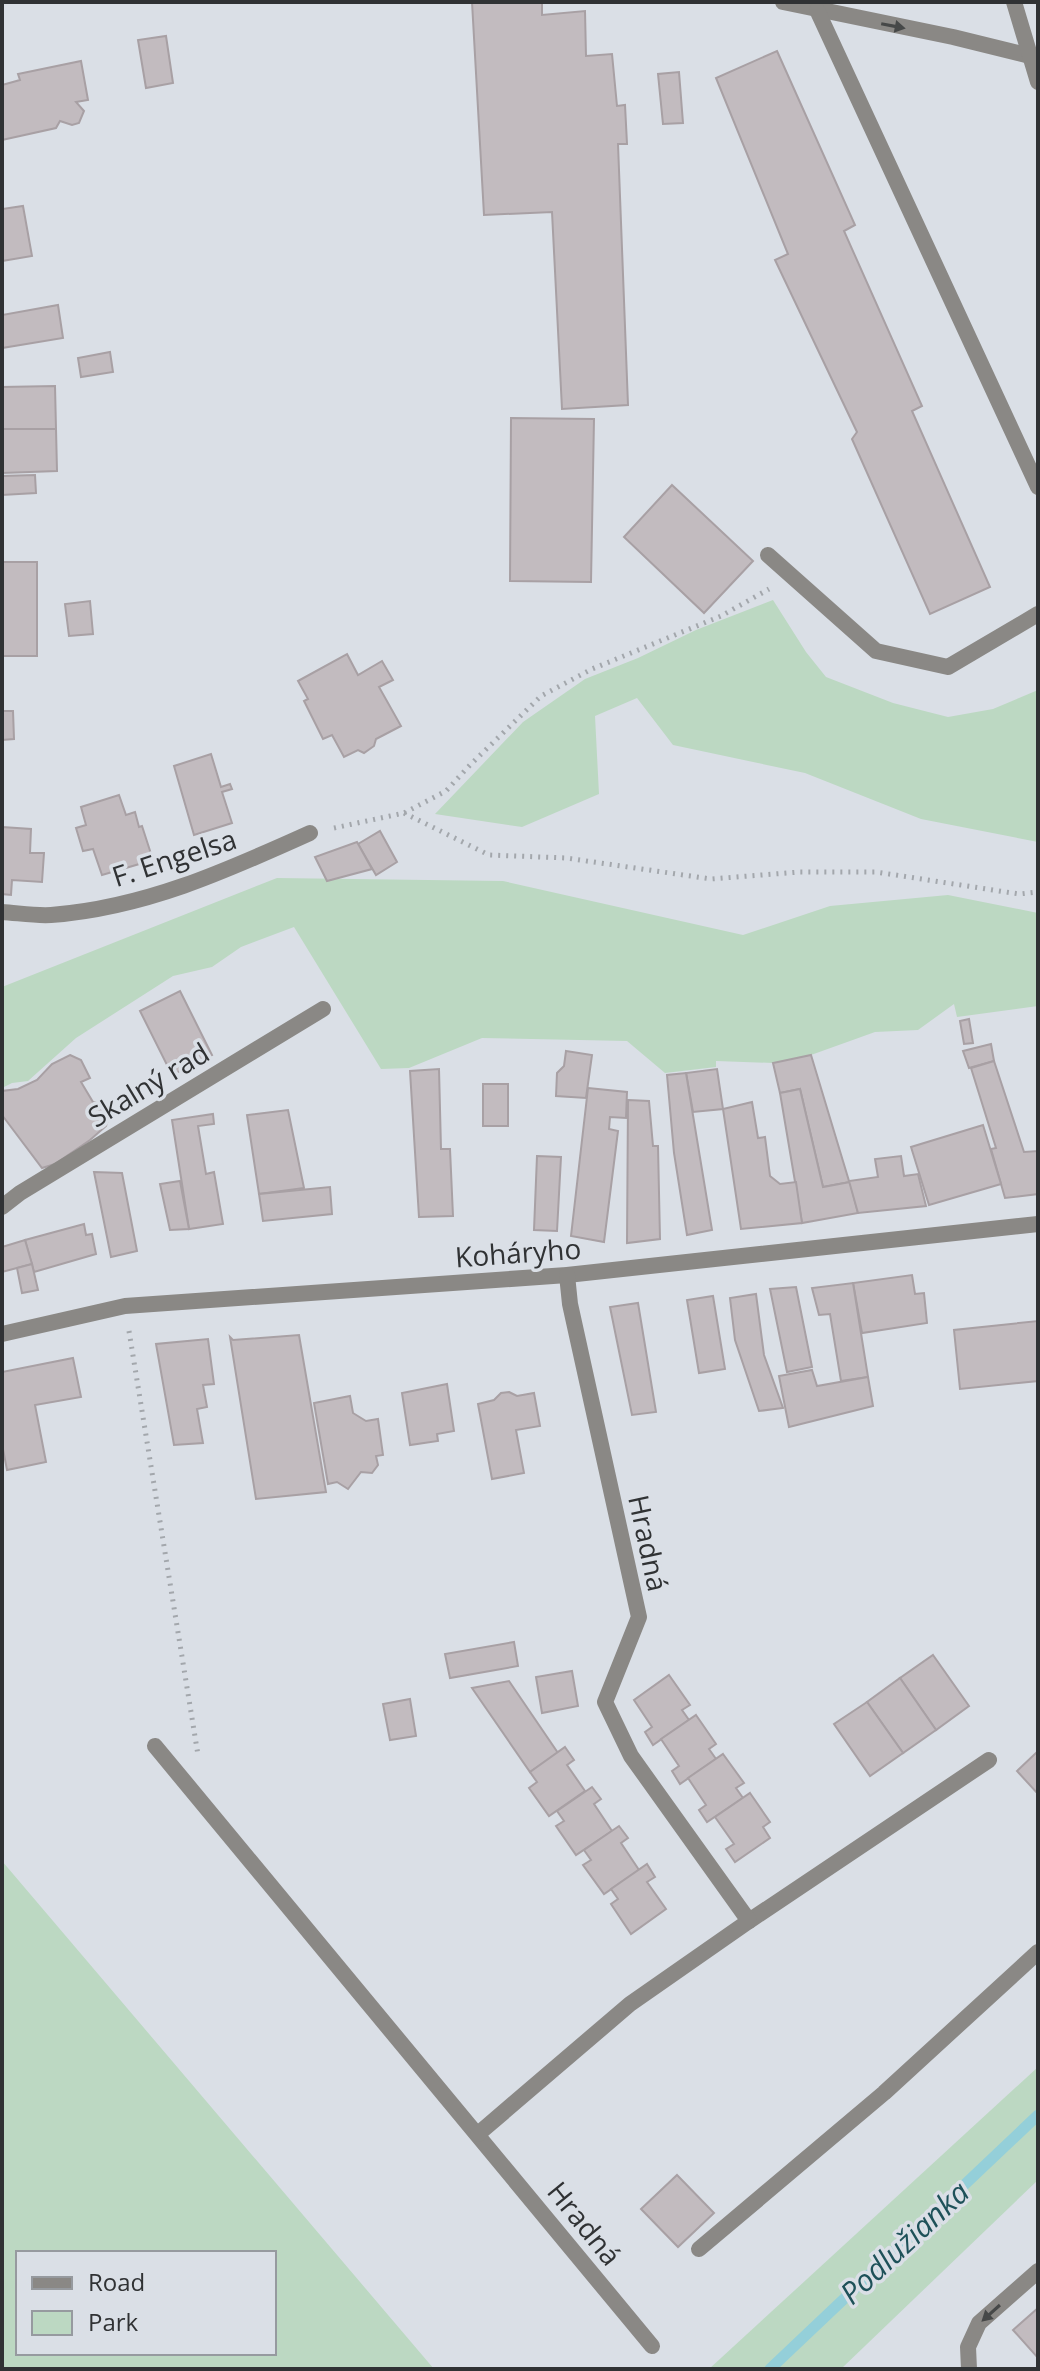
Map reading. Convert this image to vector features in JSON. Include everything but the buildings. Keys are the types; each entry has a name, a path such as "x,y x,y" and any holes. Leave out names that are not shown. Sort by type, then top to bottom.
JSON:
{"street":[{"path":"783,2 1034,57"},
{"path":"817,10 838,2"},
{"path":"1014,2 1034,57 1038,82"},
{"path":"817,10 1038,487"},
{"path":"768,555 876,651 948,667 1038,614"},
{"name":"F. Engelsa","path":"2,912 50,915 142,900 229,870 310,833"},
{"name":"Skalný rad","path":"2,1207 323,1009"},
{"name":"Koháryho","path":"2,1334 125,1306 567,1275 1038,1224"},
{"name":"Hradná","path":"567,1275 570,1304 639,1617 605,1702 631,1756 749,1921"},
{"name":"Hradná","path":"155,1746 652,2346"},
{"path":"478,2134 630,2004 989,1760"},
{"path":"699,2249 884,2093 1038,1952"},
{"path":"969,2369 968,2347 979,2323 1038,2271"}],"path":[{"path":"310,833 404,813 446,791 541,696 592,669 721,616 791,577"},
{"path":"404,813 489,855 566,858 711,879 800,872 876,872 1019,894 1038,892"},
{"path":"125,1306 199,1761"}],"green space":[{"path":"773,600 826,677 893,703 948,717 993,709 1038,690 1038,842 921,819 805,773 673,745 637,698 595,716 599,794 522,827 435,814 523,722 585,679"},
{"path":"277,878 503,881 743,935 830,906 948,895 1038,913 1038,1006 957,1017 954,1004 918,1030 875,1032 811,1055 773,1063 716,1061 716,1067 665,1073 627,1041 482,1038 409,1068 381,1069 294,927 241,947 212,967 173,976 76,1038 28,1081 2,1088 2,987"},
{"path":"2,1861 434,2369 2,2369"},
{"path":"1038,2067 1038,2180 841,2369 709,2369"}],"waterway":[{"name":"Podlužianka","path":"770,2369 1038,2115"}]}
